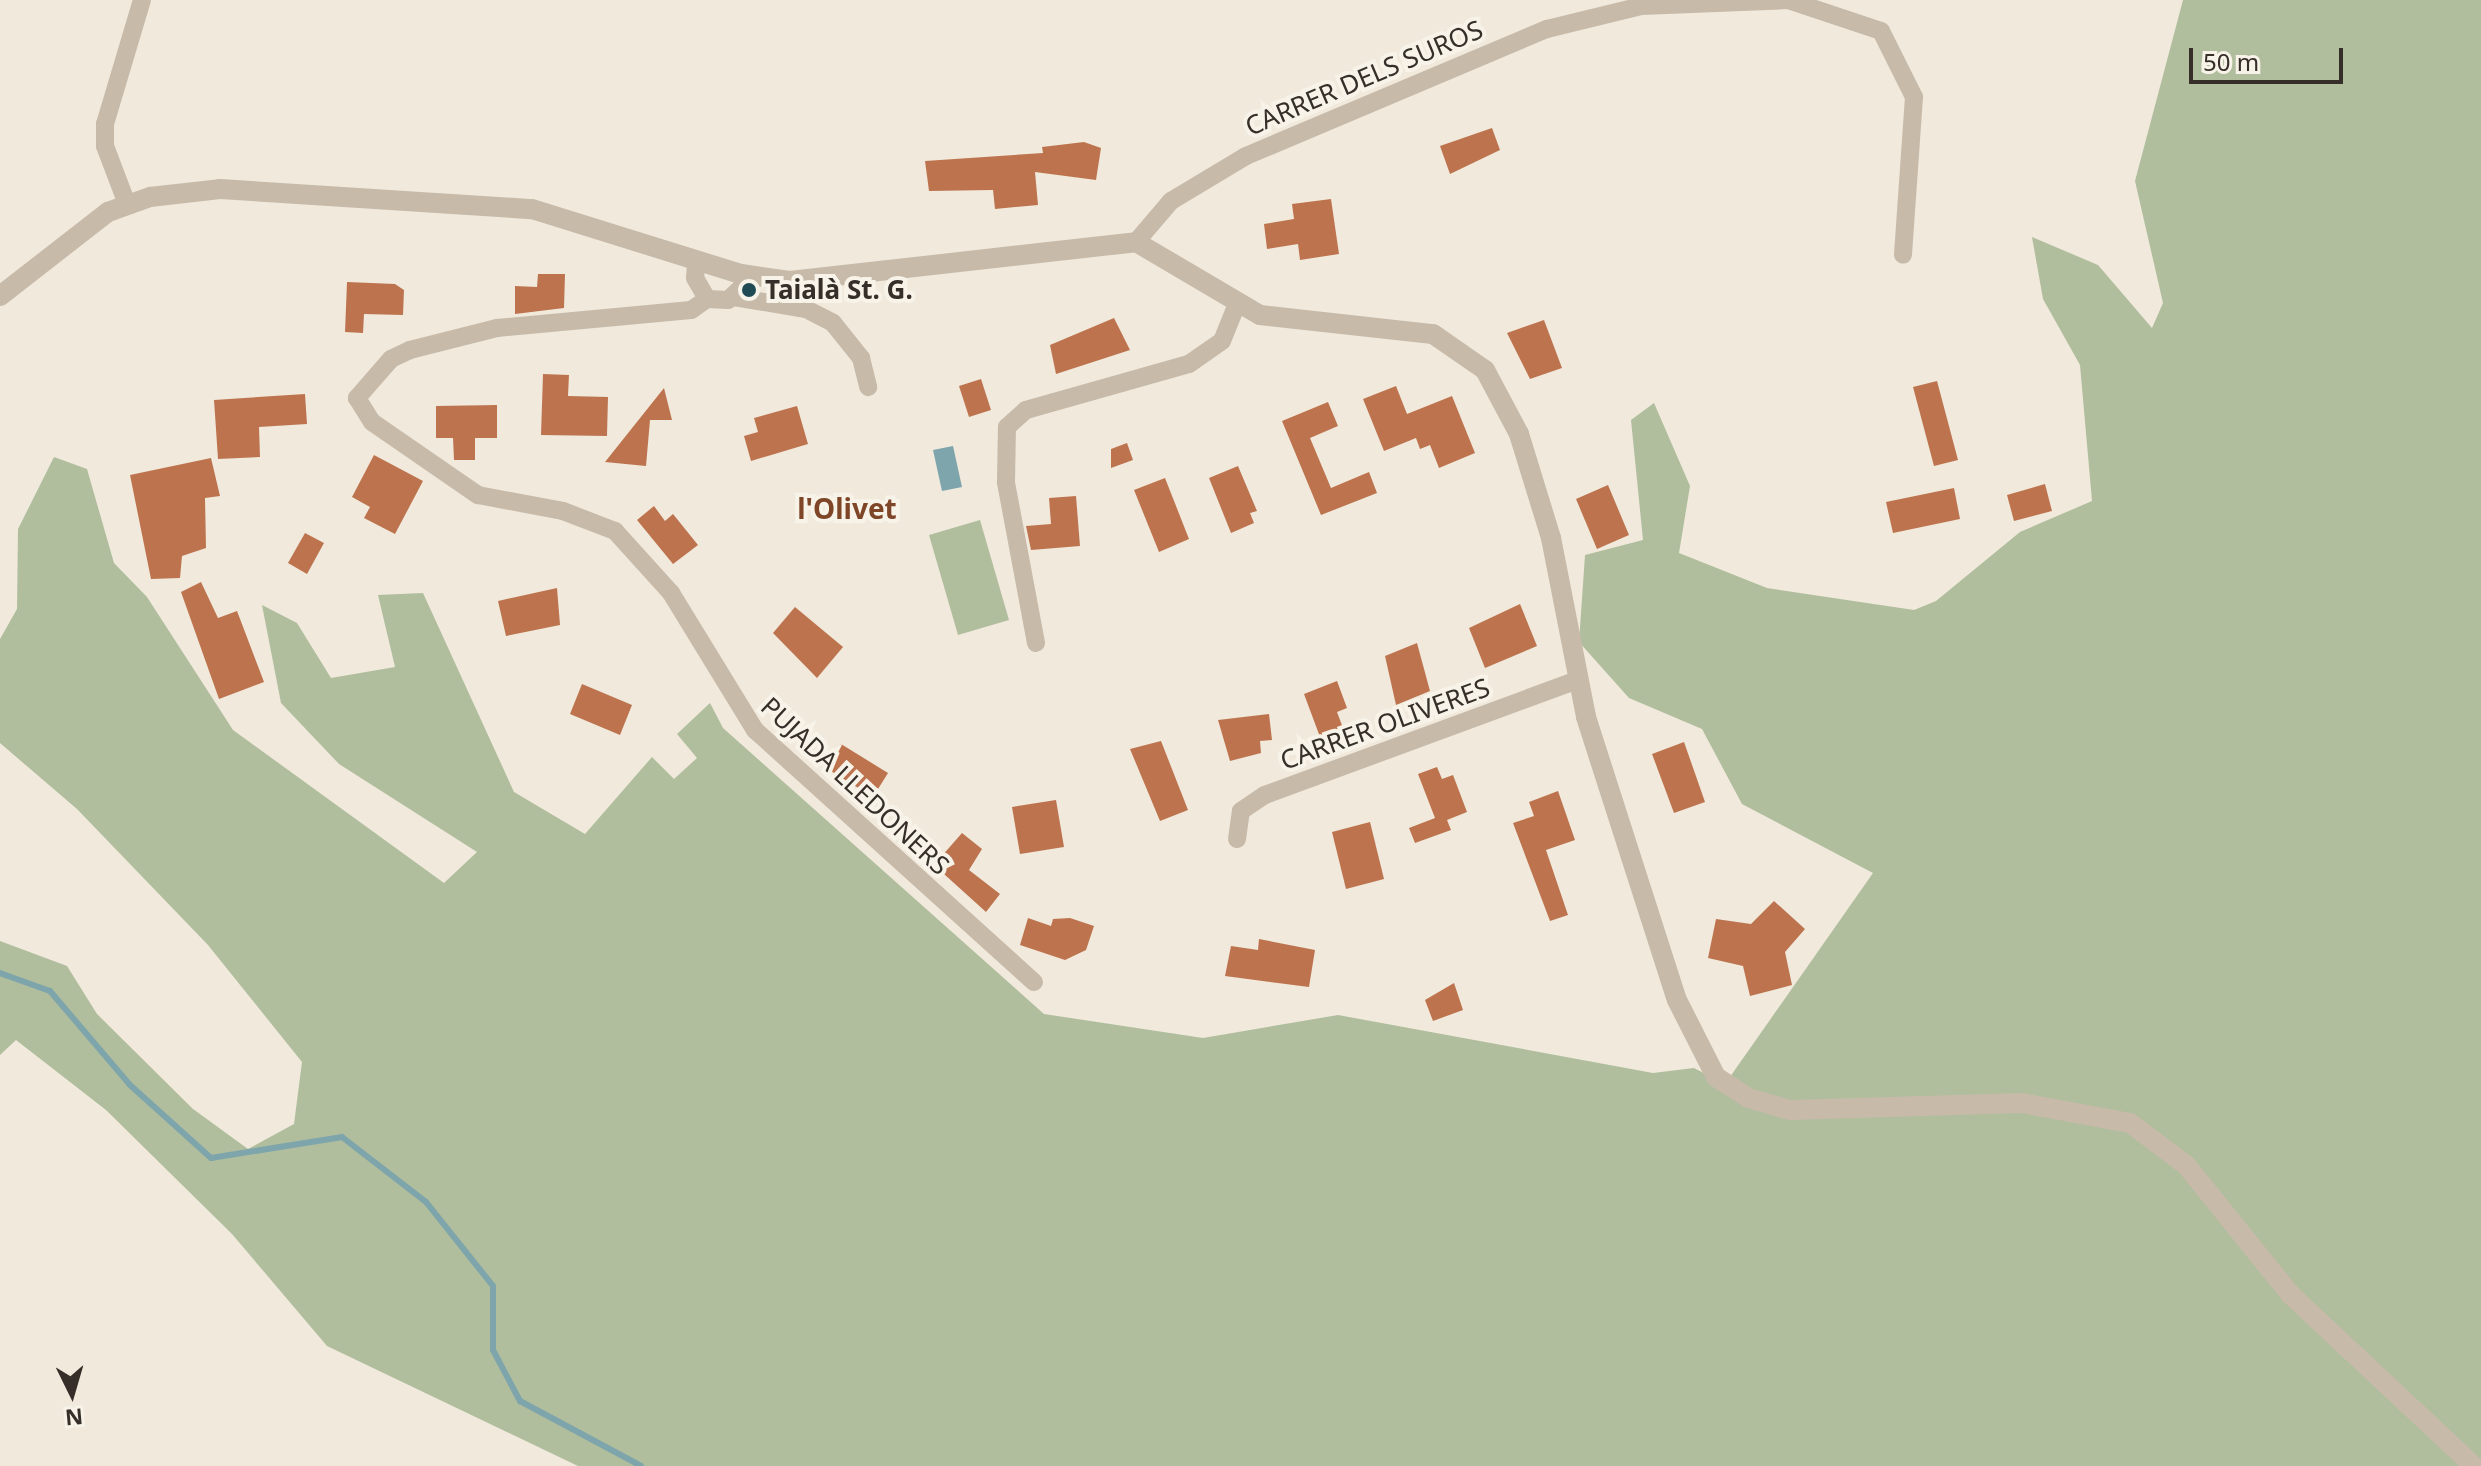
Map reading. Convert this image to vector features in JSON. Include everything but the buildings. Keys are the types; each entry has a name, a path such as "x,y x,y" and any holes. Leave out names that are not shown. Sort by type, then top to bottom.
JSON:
{"street":[{"path":"127,204 105,146 105,124 142,0"},
{"name":"CARRER DELS SUROS","path":"1136,242 1171,201 1246,156 1547,29 1641,6 1788,0 1881,31 1914,97 1903,255"},
{"path":"0,296 68,236 127,204 220,189 517,208 570,217 741,274 826,281 1136,242 1158,248 1237,304 1287,323 1433,334 1485,370 1537,485 1578,680 1677,1000 1693,1040 1725,1085 1790,1110 2035,1104 2130,1123 2177,1156 2290,1294 2474,1466"},
{"path":"696,261 695,278 707,299"},
{"path":"734,297 741,274"},
{"name":"PUJADA LLEDONERS","path":"868,387 861,358 833,323 806,309 734,297 707,299 691,310 497,328 410,350 363,387 361,411 478,495 563,511 615,531 671,593 755,730 1034,982"},
{"path":"1036,643 1006,482 1007,427 1026,410 1189,364 1222,341 1237,304"},
{"name":"CARRER OLIVERES","path":"1237,839 1241,811 1265,795 1578,680"}],"green space":[{"path":"2183,0 2481,0 2481,1466 578,1466 327,1346 232,1234 106,1110 16,1040 0,1055 0,941 67,966 97,1014 193,1109 248,1149 294,1124 302,1062 208,945 77,809 0,743 0,639 17,609 18,529 54,457 87,469 114,563 147,597 233,730 444,883 477,852 339,764 281,703 262,605 297,623 331,678 395,667 378,595 423,593 514,792 585,834 652,757 674,779 697,758 677,734 710,703 723,728 1044,1014 1203,1038 1338,1015 1653,1073 1694,1068 1725,1084 1873,873 1742,804 1702,729 1629,698 1579,642 1585,555 1643,540 1631,420 1654,403 1690,486 1679,553 1767,588 1914,610 1936,601 2020,532 2092,501 2080,365 2043,299 2032,237 2098,265 2152,328 2163,303 2135,181"},
{"path":"980,520 1009,620 958,635 929,535"}],"water":[{"path":"953,446 962,487 942,491 933,450"}],"waterway":[{"path":"0,973 50,991 130,1085 211,1158 342,1137 426,1202 493,1286 493,1350 520,1401 641,1466"}],"place":[{"name":"Taialà St. G.","path":"749,290"}],"district":[{"name":"l'Olivet","path":"847,508"}]}
